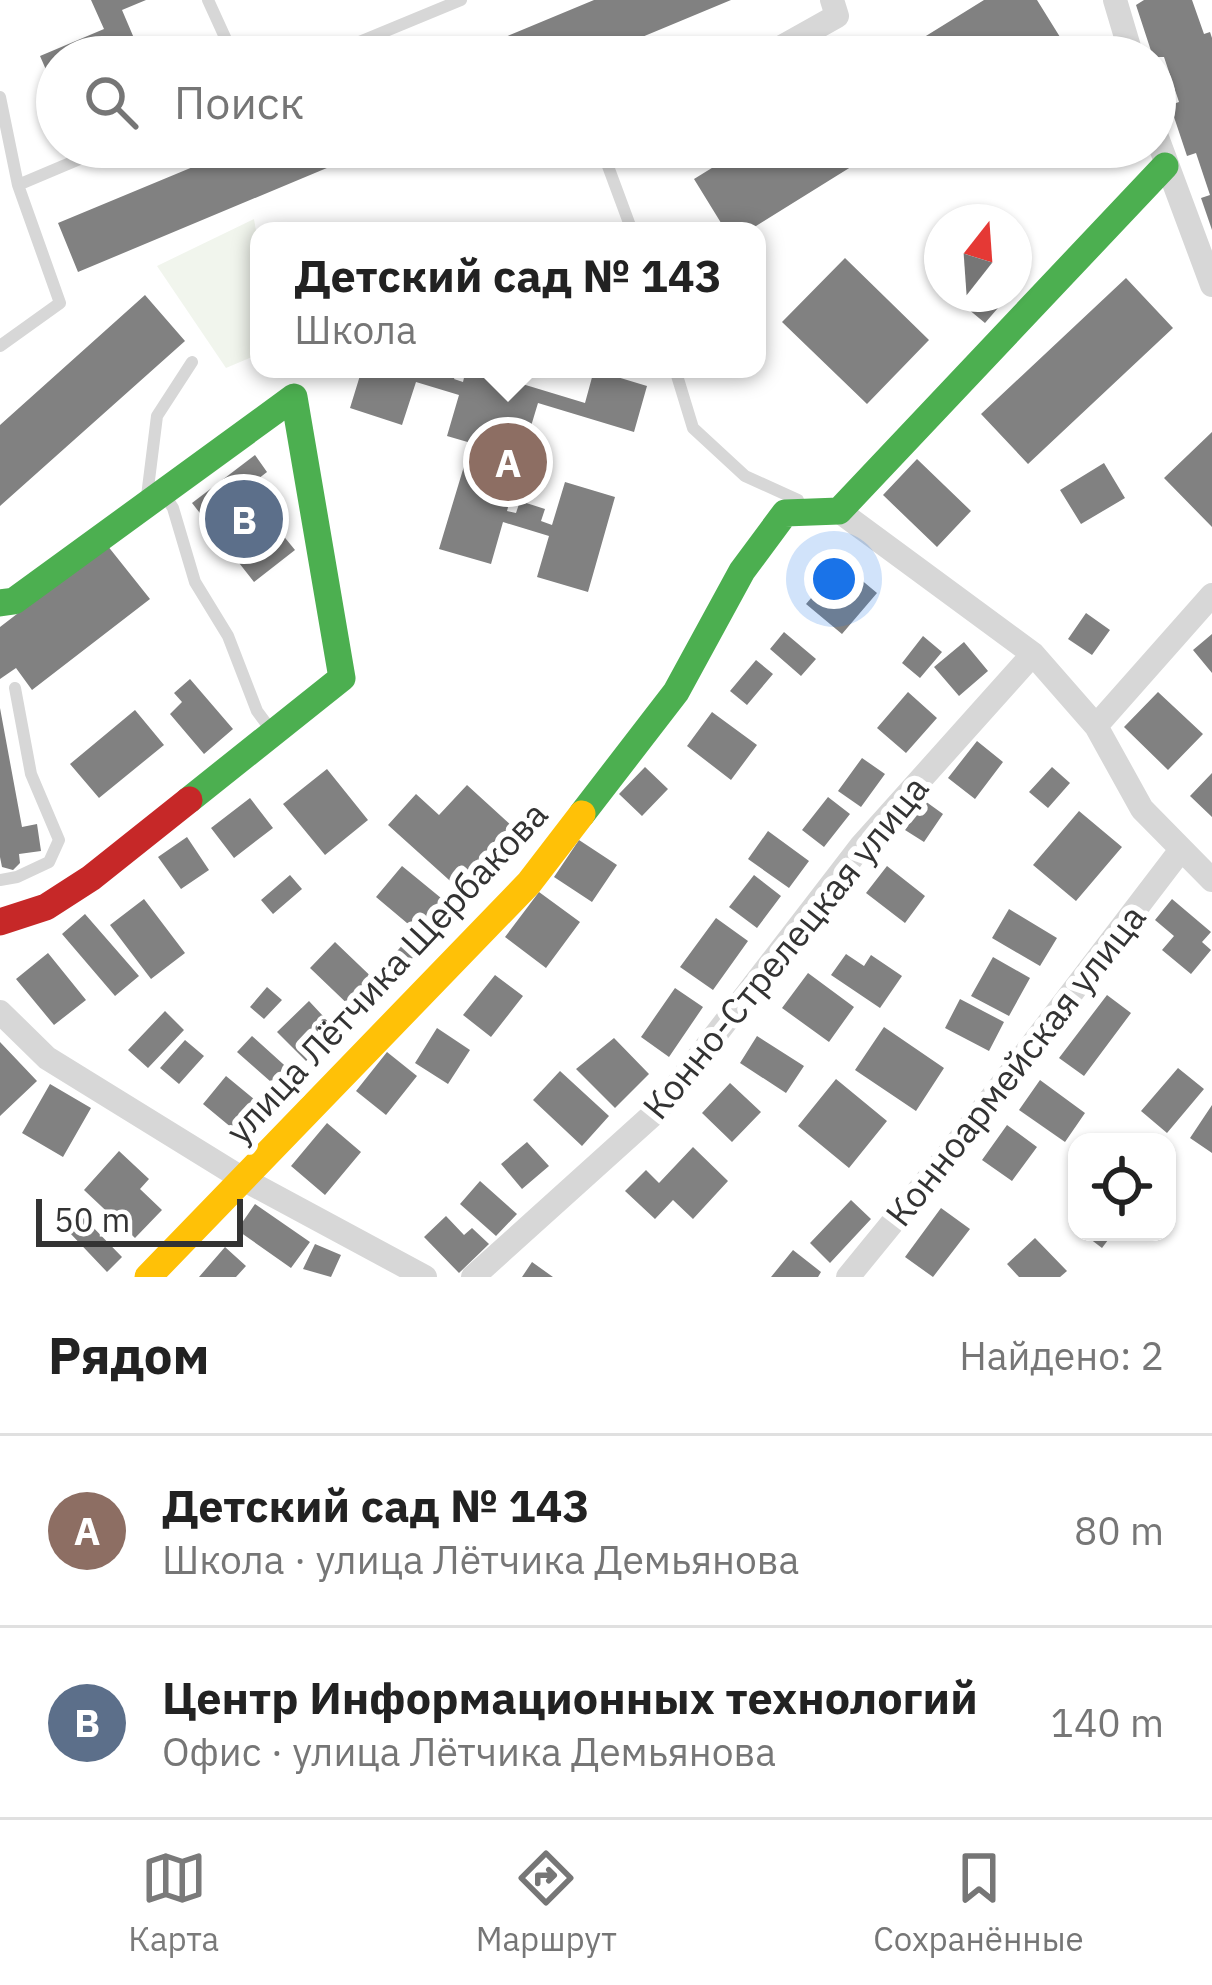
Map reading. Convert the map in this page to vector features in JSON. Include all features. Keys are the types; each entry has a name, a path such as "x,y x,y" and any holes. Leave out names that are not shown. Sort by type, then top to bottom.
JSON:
{"street":[{"path":"801,36 836,16 832,0"},
{"path":"1115,0 1126,36"},
{"path":"1163,168 839,511 1033,654 1096,726 1142,809 1212,880"},
{"path":"1166,168 1212,285"},
{"path":"0,603 14,601 294,397 342,678 91,878 46,907 0,922"},
{"name":"улица Лётчика Щербакова","path":"148,1277 530,884 676,692 742,571 785,513 839,511"},
{"path":"1096,726 1212,596"},
{"name":"Конно-Стрелецкая улица","path":"473,1277 657,1111 861,846 1033,654"},
{"name":"Конноармейская улица","path":"848,1277 951,1151 1180,851"},
{"path":"0,1012 47,1058 243,1179 425,1277"}],"lane":[{"path":"208,0 224,36"},
{"path":"374,36 461,0"},
{"path":"0,97 18,185 60,303 0,346"},
{"path":"18,185 58,168"},
{"path":"609,168 629,222"},
{"path":"192,362 157,416 154,497 173,508 195,582 228,635 257,711 272,731"},
{"path":"678,378 693,428 745,476 787,496 839,511"},
{"path":"0,880 50,862 59,840 32,774 15,688"}],"shaded area":[{"path":"254,219 250,222 250,358 226,368 157,266"}],"building":[{"path":"91,0 146,0 122,10 133,36 87,36 104,29"},
{"path":"594,0 731,0 644,36 507,36"},
{"path":"984,0 1037,0 1059,36 926,36"},
{"path":"1144,0 1192,0 1204,34 1210,32 1212,230 1201,198 1210,195 1196,153 1187,156 1176,123 1176,36 1146,36 1136,5"},
{"path":"190,168 327,168 78,272 58,223"},
{"path":"712,168 849,168 762,222 720,222 694,179"},
{"path":"845,258 929,340 867,404 782,322"},
{"path":"1126,278 1173,328 1028,464 981,414"},
{"path":"145,295 185,341 0,506 0,425"},
{"path":"972,312 994,312 985,323"},
{"path":"359,378 454,378 463,382 464,378 520,378 519,383 585,403 592,378 620,378 647,386 634,432 538,403 519,466 507,511 516,513 520,501 545,509 541,521 552,525 565,482 615,497 588,592 537,577 549,536 503,522 491,564 439,549 471,443 447,436 459,395 416,382 402,425 350,408"},
{"path":"1212,432 1212,527 1164,478"},
{"path":"255,455 267,472 258,479 289,519 277,528 295,550 254,582 192,503"},
{"path":"917,459 971,511 937,547 883,495"},
{"path":"1104,463 1125,498 1081,524 1060,490"},
{"path":"107,545 150,599 32,690 16,668 0,679 0,627"},
{"path":"841,563 877,593 842,634 806,604"},
{"path":"1086,613 1110,630 1092,655 1068,639"},
{"path":"784,632 816,659 801,676 770,649"},
{"path":"1212,634 1212,673 1193,650"},
{"path":"923,636 942,652 920,678 902,663"},
{"path":"964,642 988,671 959,696 934,667"},
{"path":"756,660 773,674 747,705 730,691"},
{"path":"190,679 233,729 204,754 170,714 182,702 174,693"},
{"path":"908,692 937,718 906,753 877,728"},
{"path":"1158,692 1203,734 1168,770 1124,727"},
{"path":"0,708 22,827 37,824 41,851 19,854 20,863 13,870 2,867 0,857"},
{"path":"135,710 164,745 99,798 70,764"},
{"path":"712,712 757,745 731,780 687,746"},
{"path":"977,741 1003,762 975,799 948,778"},
{"path":"862,758 885,774 861,807 838,791"},
{"path":"645,767 668,789 642,816 619,794"},
{"path":"1052,767 1070,783 1048,808 1029,792"},
{"path":"327,769 368,820 325,855 283,804"},
{"path":"1212,773 1212,817 1190,796"},
{"path":"467,785 513,827 458,888 388,825 416,794 439,815"},
{"path":"828,797 850,814 824,847 802,830"},
{"path":"250,798 273,828 234,858 211,828"},
{"path":"925,801 943,814 924,842 905,830"},
{"path":"1079,811 1122,847 1076,901 1033,865"},
{"path":"768,831 809,861 789,888 748,859"},
{"path":"187,837 209,870 181,889 158,857"},
{"path":"579,840 617,865 592,902 554,877"},
{"path":"402,866 452,907 426,939 376,897"},
{"path":"887,866 925,896 905,923 866,893"},
{"path":"290,875 302,889 273,914 261,900"},
{"path":"754,875 781,896 757,928 729,907"},
{"path":"539,892 580,922 546,968 505,937"},
{"path":"144,899 185,953 151,979 110,925"},
{"path":"1172,899 1211,932 1202,942 1211,950 1191,974 1162,950 1174,936 1155,920"},
{"path":"1009,909 1057,938 1040,966 992,938"},
{"path":"85,914 139,976 115,996 62,934"},
{"path":"716,918 748,941 713,990 680,967"},
{"path":"406,941 418,952 394,979 382,968"},
{"path":"335,942 382,987 357,1013 310,968"},
{"path":"48,953 86,1000 54,1025 16,979"},
{"path":"846,954 864,966 871,955 902,976 880,1008 831,975"},
{"path":"993,957 1030,978 1009,1016 971,996"},
{"path":"808,973 854,1007 829,1042 782,1008"},
{"path":"495,975 523,996 491,1037 463,1015"},
{"path":"267,987 282,1000 264,1019 250,1007"},
{"path":"675,988 703,1007 669,1057 641,1037"},
{"path":"1107,995 1131,1013 1084,1076 1059,1058"},
{"path":"960,999 1004,1022 989,1051 945,1028"},
{"path":"309,1001 337,1031 306,1061 277,1032"},
{"path":"165,1011 184,1030 148,1068 128,1050"},
{"path":"884,1027 944,1068 916,1111 855,1070"},
{"path":"437,1028 470,1050 448,1084 415,1063"},
{"path":"252,1036 293,1073 279,1089 237,1052"},
{"path":"757,1036 804,1066 786,1093 740,1063"},
{"path":"614,1038 649,1074 615,1108 576,1069"},
{"path":"185,1040 204,1056 179,1084 160,1068"},
{"path":"0,1042 37,1081 0,1116"},
{"path":"387,1052 417,1076 386,1115 356,1091"},
{"path":"1178,1068 1204,1089 1167,1133 1141,1111"},
{"path":"560,1071 609,1116 582,1146 533,1100"},
{"path":"226,1076 261,1105 238,1133 203,1104"},
{"path":"836,1079 887,1121 849,1168 798,1126"},
{"path":"1040,1080 1085,1113 1065,1142 1019,1110"},
{"path":"730,1083 761,1112 732,1142 702,1113"},
{"path":"50,1084 91,1108 63,1157 22,1133"},
{"path":"1212,1105 1212,1153 1190,1138"},
{"path":"327,1123 361,1152 325,1195 291,1166"},
{"path":"1007,1125 1037,1147 1012,1181 982,1160"},
{"path":"527,1142 549,1166 522,1189 501,1164"},
{"path":"693,1147 728,1181 693,1219 673,1200 655,1219 625,1191 646,1170 659,1183"},
{"path":"119,1151 149,1179 140,1189 162,1210 135,1238 84,1190"},
{"path":"480,1181 517,1214 496,1236 460,1204"},
{"path":"851,1200 871,1219 830,1263 810,1243"},
{"path":"255,1204 310,1242 291,1268 237,1230"},
{"path":"941,1208 970,1229 933,1277 905,1257"},
{"path":"446,1216 464,1235 472,1228 489,1244 459,1273 424,1237"},
{"path":"84,1218 122,1257 107,1272 69,1232"},
{"path":"1035,1238 1067,1271 1060,1277 1019,1277 1007,1264"},
{"path":"315,1244 341,1255 331,1277 303,1269"},
{"path":"225,1247 246,1266 236,1277 199,1277"},
{"path":"793,1250 821,1272 818,1277 771,1277"},
{"path":"532,1262 553,1277 522,1277"}],"traffic: fast":[{"path":"582,814 676,692 742,571 785,513 839,511 1163,168"},
{"path":"0,603 14,601 294,397 342,678 189,800"}],"traffic: slow":[{"path":"148,1277 529,883 582,814"}],"traffic: jam":[{"path":"0,922 46,907 91,878 189,800"}],"place":[{"name":"Детский сад № 143","path":"508,462"},
{"name":"Центр Информационных технологий","path":"244,519"}]}
